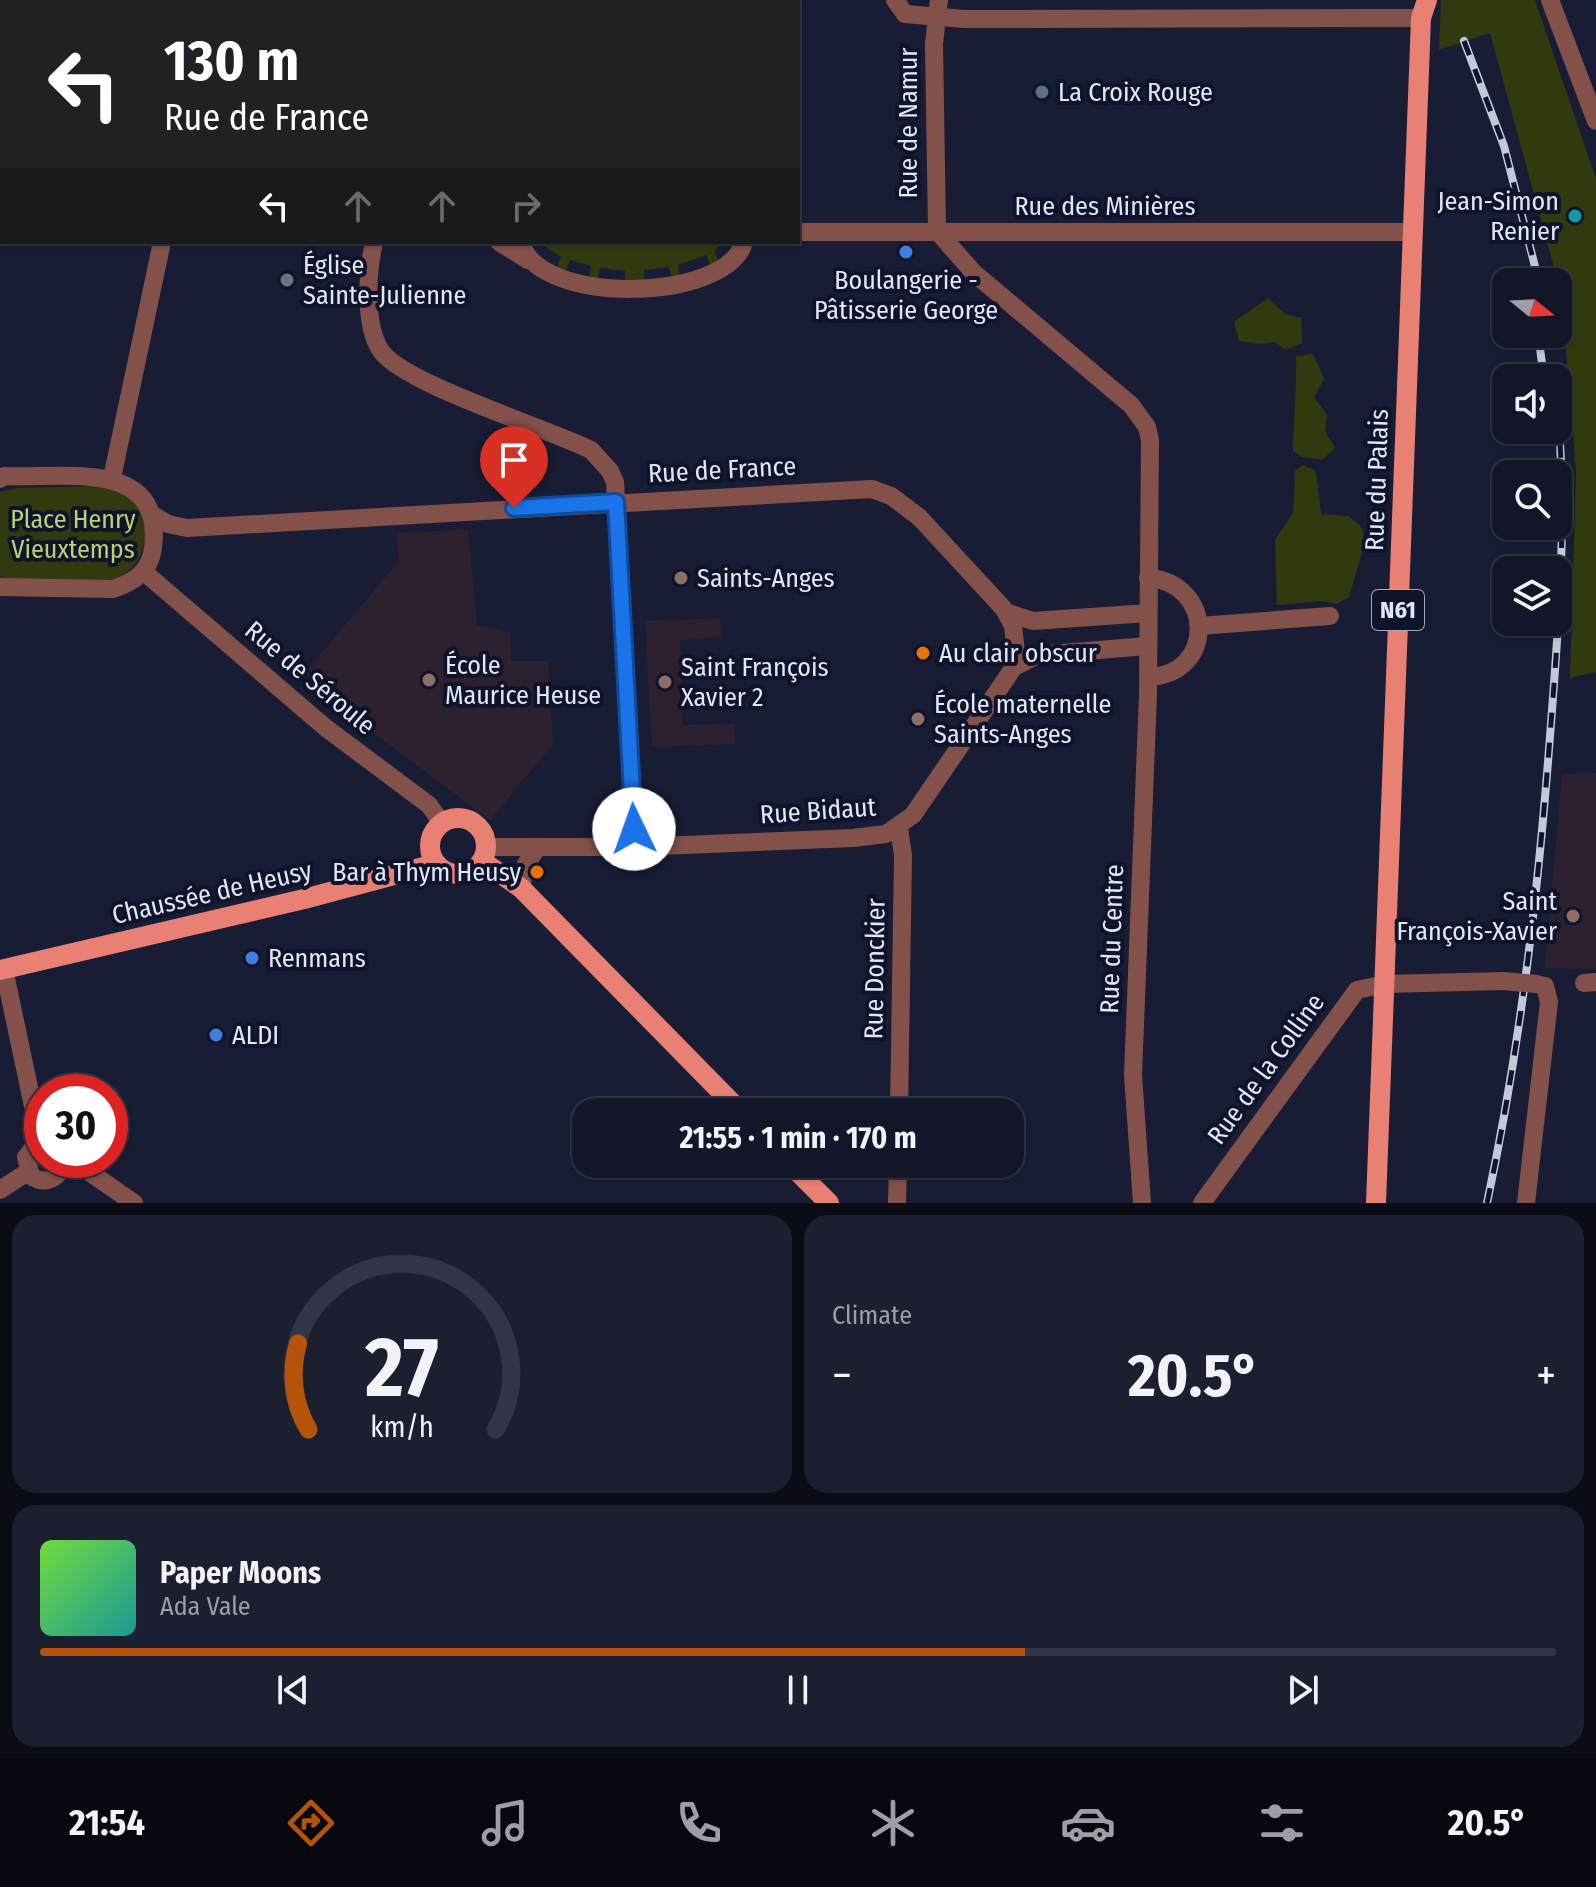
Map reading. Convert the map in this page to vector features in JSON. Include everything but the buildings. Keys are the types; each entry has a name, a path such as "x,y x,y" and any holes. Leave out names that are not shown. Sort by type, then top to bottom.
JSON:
{"main road":[{"name":"Rue du Palais","path":"1376,1203 1422,6"},
{"path":"484,854 470,872 450,873 435,864 431,840 442,823 452,819 469,820 482,832 484,854 727,1098"},
{"name":"Chaussée de Heusy","path":"2,969 304,899 435,864"},
{"path":"804,1178 829,1203"}],"street":[{"path":"895,0 905,14 938,8 1422,6"},
{"path":"1560,3 1571,48 1596,121"},
{"name":"Rue de Namur","path":"937,231 934,43 938,8"},
{"name":"Rue du Centre","path":"937,231 974,273 1141,416 1150,440 1148,677 1133,1075 1142,1203"},
{"name":"Rue des Minières","path":"800,232 1412,232"},
{"path":"112,478 162,244"},
{"path":"373,244 370,259 372,325 382,352 410,374 591,450 610,471 616,502 635,847"},
{"path":"505,244 524,251 553,274 580,283 639,290 695,278 741,249"},
{"path":"0,587 113,589 129,584 144,572 152,559 153,515 142,496 112,478 1,475"},
{"name":"Rue de France","path":"153,515 168,524 187,528 860,488 882,492 919,517 1008,613"},
{"name":"Rue de Séroule","path":"144,572 326,728 429,805 442,823"},
{"path":"1148,578 1175,584 1183,591 1196,612 1199,626 1196,647 1181,668 1166,676 1148,677"},
{"path":"1008,613 1033,621 1148,613"},
{"path":"1008,613 1016,638 1014,667"},
{"path":"1199,626 1330,616"},
{"path":"1014,667 1038,655 1147,646"},
{"name":"Rue Bidaut","path":"484,854 538,847 635,847 871,837 899,828 925,801 1014,667"},
{"name":"Rue Donckier","path":"899,828 903,855 899,1098"},
{"path":"521,888 526,864 538,847"},
{"path":"2,969 26,1074"},
{"name":"Rue de la Colline","path":"1202,1203 1350,996 1366,986 1385,984 1503,981 1545,986 1549,1002 1526,1203"},
{"path":"0,1190 24,1174"},
{"path":"34,1178 54,1178"},
{"path":"94,1178 134,1203"},
{"path":"897,1203 898,1178"}],"shaded area":[{"name":"École Maurice Heuse","path":"468,529 477,625 510,633 511,661 548,661 553,744 490,820 311,686 305,673 398,562 397,533"},
{"name":"Saint François Xavier 2","path":"720,618 721,637 680,640 683,725 734,724 735,744 652,747 645,621"},
{"name":"Saint François-Xavier","path":"1596,773 1596,969 1545,968 1562,774"}],"green space":[{"path":"1441,0 1535,0 1596,179 1596,672 1570,678 1576,472 1572,364 1567,364 1566,348 1572,348 1572,268 1554,268 1490,33 1439,50"},
{"path":"542,244 722,244 714,251 719,263 711,266 706,255 678,265 680,277 672,279 669,267 644,270 645,283 625,283 625,271 600,268 598,280 589,279 591,266 570,260 565,272 557,268 561,257"},
{"path":"1268,298 1285,314 1301,318 1302,343 1286,350 1274,342 1239,341 1234,322"},
{"path":"1313,354 1324,379 1314,397 1327,415 1325,431 1335,448 1322,460 1302,457 1293,451 1296,356"},
{"path":"1303,465 1316,471 1321,514 1349,516 1363,529 1364,546 1349,597 1337,604 1320,601 1277,605 1275,540 1293,513 1295,471"},
{"name":"Place Henry Vieuxtemps","path":"104,486 132,500 144,520 141,554 127,572 108,580 77,583 22,581 0,576 0,492 16,488"}],"railway":[{"path":"1464,41 1504,146 1535,268"},
{"path":"1540,348 1542,364"},
{"path":"1487,1203 1519,1024 1546,784 1561,569 1560,444"}],"place":[{"name":"La Croix Rouge","path":"1042,92"},
{"name":"Jean-Simon Renier","path":"1575,216"},
{"name":"Boulangerie - Pâtisserie George","path":"906,252"},
{"name":"Église Sainte-Julienne","path":"287,280"},
{"name":"Saints-Anges","path":"681,578"},
{"name":"Au clair obscur","path":"923,653"},
{"name":"École Maurice Heuse","path":"429,680"},
{"name":"Saint François Xavier 2","path":"665,682"},
{"name":"École maternelle Saints-Anges","path":"918,719"},
{"name":"Bar à Thym Heusy","path":"537,872"},
{"name":"Saint François-Xavier","path":"1573,916"},
{"name":"Renmans","path":"252,958"},
{"name":"ALDI","path":"216,1035"}],"route":[{"path":"514,508 616,502 634,829"}]}
